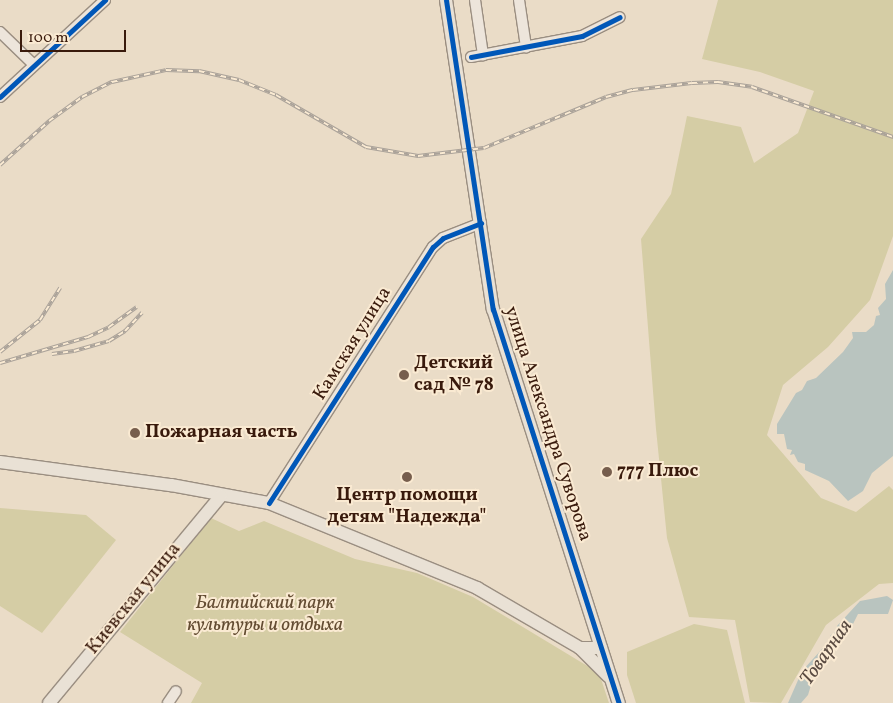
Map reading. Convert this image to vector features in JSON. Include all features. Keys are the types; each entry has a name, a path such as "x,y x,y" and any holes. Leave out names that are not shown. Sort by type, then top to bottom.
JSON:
{"main road":[{"name":"улица Александра Суворова","path":"446,0 493,309 502,342 565,528 618,703"},
{"path":"0,462 171,484 221,496 269,504 477,588 580,648 611,681"},
{"name":"Киевская улица","path":"49,703 221,496"},
{"path":"580,648 601,648"}],"street":[{"path":"0,97 33,64 105,0"},
{"path":"475,0 483,55"},
{"path":"518,0 526,47"},
{"path":"471,57 582,36 620,17"},
{"path":"0,32 33,64"},
{"name":"Камская улица","path":"269,504 433,247 443,238 463,229 481,224"},
{"path":"168,703 176,691"}],"green space":[{"path":"718,0 893,0 893,236 870,300 828,347 783,385 767,435 821,498 856,512 889,486 893,490 893,583 879,584 826,625 781,703 750,702 735,620 689,617 667,538 656,429 641,239 671,194 687,116 741,127 754,163 798,133 814,91 760,72 702,59"},
{"path":"0,508 86,515 116,540 42,633 0,606"},
{"name":"Балтийский парк культуры и отдыха","path":"211,518 239,531 264,521 355,559 417,573 473,597 599,673 609,703 191,703 202,683 120,632"},
{"path":"694,624 727,630 745,703 636,703 627,675 627,652"}],"water":[{"path":"893,270 893,456 872,473 863,491 848,501 829,481 805,470 805,464 798,462 794,454 790,455 792,450 787,449 784,434 777,434 777,424 796,393 802,390 807,381 816,378 843,352 853,338 852,332 866,332 874,325 876,316 880,315 878,308 886,299 885,284"},
{"name":"Товарная","path":"887,596 893,600 888,614 858,614 853,624 846,626 843,638 836,642 836,648 823,663 823,668 815,672 808,695 801,703 788,703 802,671 832,638 830,636 838,629 837,626 860,601"}],"railway":[{"path":"0,165 49,121 82,97 112,82 166,70 199,71 239,80 276,95 366,147 418,156 484,148 606,97 633,90 692,83 718,82 752,87 893,137"},
{"path":"0,352 40,320 60,288"},
{"path":"0,363 88,337 109,327 137,307"},
{"path":"52,354 74,351 109,341 125,331 142,313"}],"cycle path":[{"path":"0,97 105,0"},
{"path":"446,0 493,309 619,703"},
{"path":"471,57 582,36 620,17"},
{"path":"269,503 433,247 443,238 481,223"}],"place":[{"name":"Детский сад № 78","path":"404,375"},
{"name":"Пожарная часть","path":"135,433"},
{"name":"777 Плюс","path":"607,472"},
{"name":"Центр помощи детям \"Надежда\"","path":"407,477"}]}
